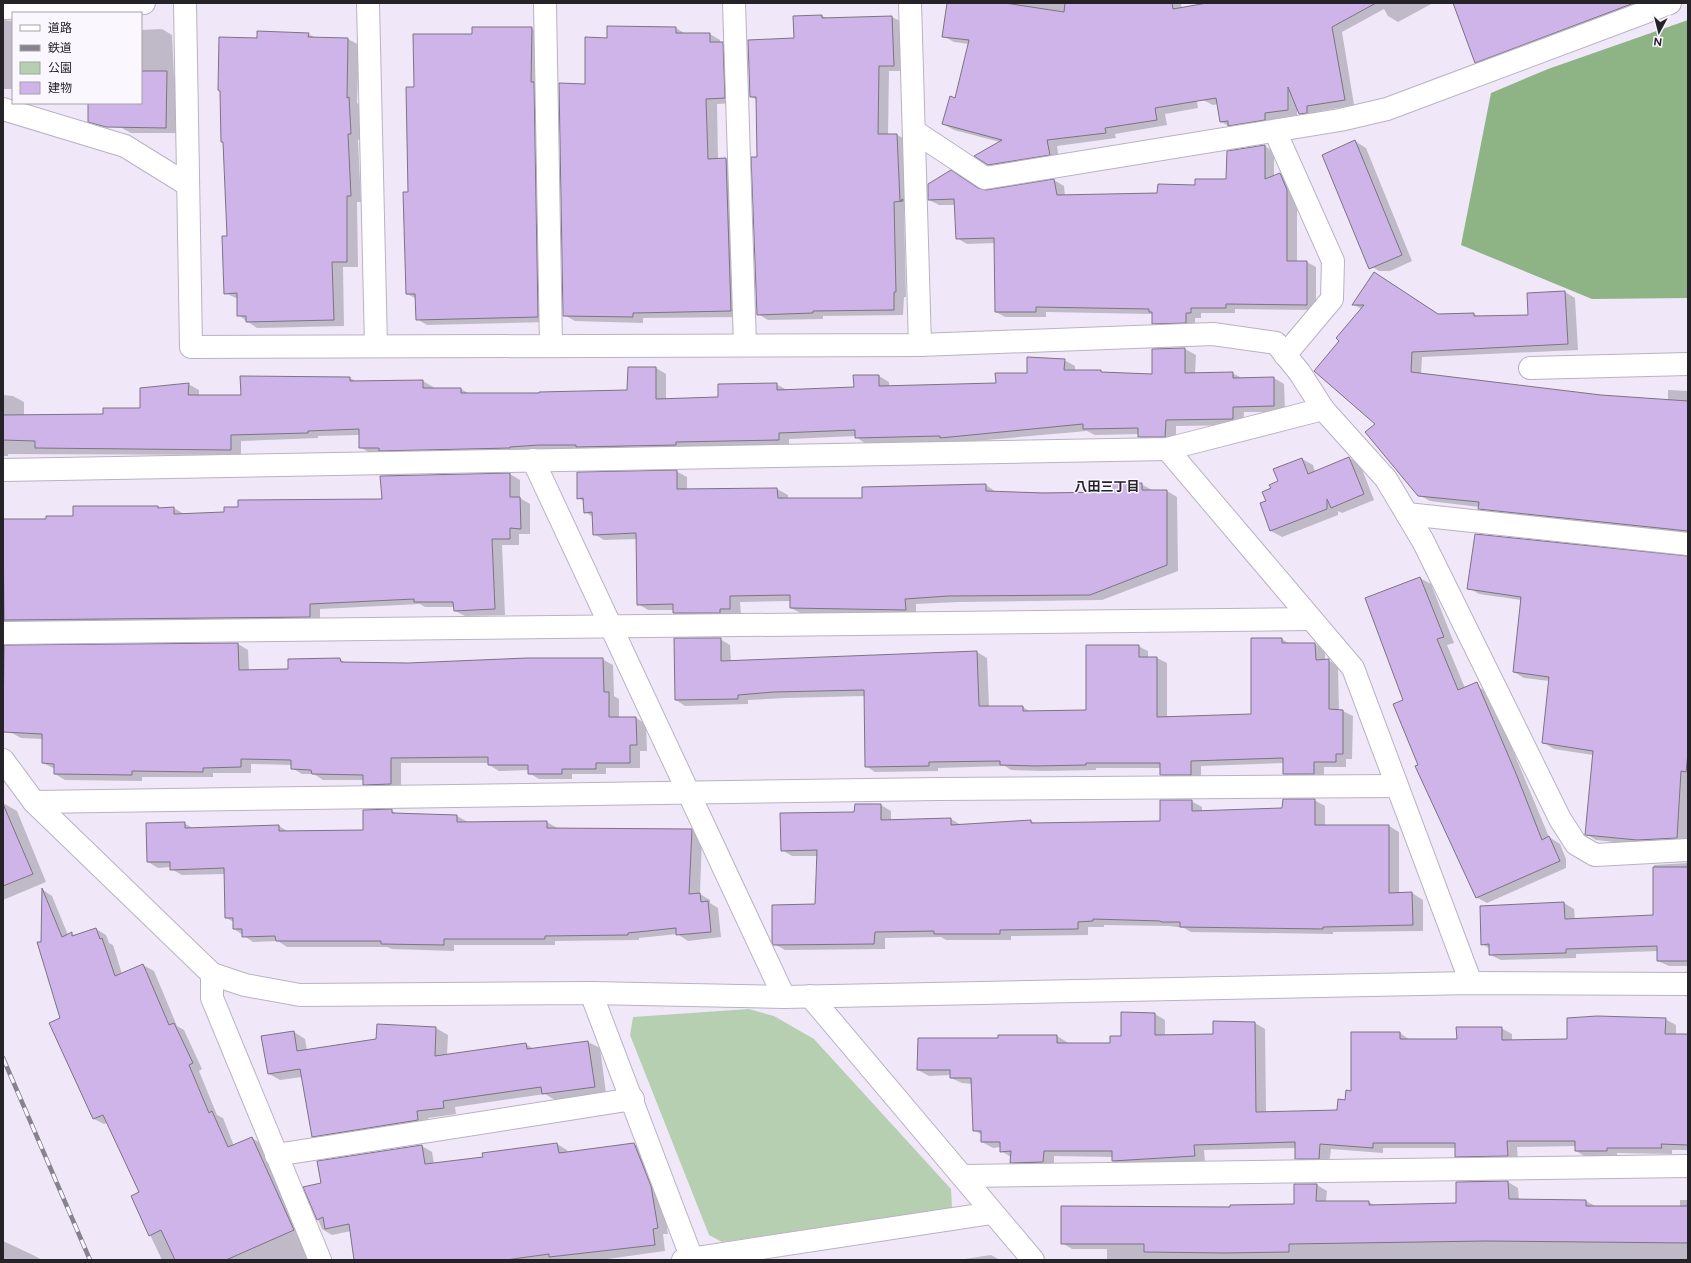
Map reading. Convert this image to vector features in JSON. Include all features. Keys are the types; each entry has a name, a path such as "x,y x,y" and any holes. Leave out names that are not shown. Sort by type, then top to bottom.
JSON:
{"street":[{"path":"3,8 144,3"},
{"path":"185,3 191,347 920,345 1213,334 1276,343 1300,373 1323,410 1386,479 1407,514 1423,541 1560,819 1576,844 1595,855 1688,850"},
{"path":"368,3 376,346"},
{"path":"545,3 551,345"},
{"path":"734,3 745,345"},
{"path":"910,3 920,345"},
{"path":"914,131 985,178 1340,120 1387,109 1670,3"},
{"path":"3,110 125,146 188,185"},
{"path":"1275,131 1333,261 1332,299 1285,355"},
{"path":"1530,368 1688,364"},
{"path":"3,470 1167,449 1323,410"},
{"path":"1167,449 1353,668 1471,983"},
{"path":"533,460 784,997"},
{"path":"1407,514 1688,544"},
{"path":"3,633 1311,618"},
{"path":"3,760 34,802 212,974 245,985 300,995 592,993 784,997 1471,983 1688,984"},
{"path":"34,802 689,794 938,789 1397,786"},
{"path":"212,974 212,998 320,1260"},
{"path":"592,993 632,1099 688,1259 992,1213"},
{"path":"810,996 1033,1260"},
{"path":"276,1155 632,1099"},
{"path":"963,1176 1688,1166"}],"green space":[{"path":"1688,20 1688,298 1592,299 1461,245 1491,93 1548,69"},
{"path":"749,1009 774,1016 814,1039 951,1189 952,1208 722,1242 709,1235 630,1035 633,1017"}],"building":[{"path":"947,3 1005,3 1064,12 1065,3 1172,3 1173,9 1207,3 1376,3 1332,27 1345,100 1307,106 1307,113 1299,114 1288,87 1288,110 1265,113 1265,120 1228,126 1228,121 1220,122 1216,98 1155,108 1157,120 1105,128 1106,133 1047,140 1050,155 988,165 974,156 1002,140 942,124 950,96 955,98 969,40 942,37"},
{"path":"1453,3 1634,3 1475,63"},
{"path":"822,15 822,18 892,16 894,66 879,66 878,134 897,134 900,201 903,199 903,201 894,202 896,292 894,292 894,310 813,311 813,313 757,315 751,157 757,157 756,97 750,97 748,40 794,38 793,16"},
{"path":"607,26 676,27 676,33 710,33 710,42 723,42 725,98 706,99 708,159 726,158 731,311 633,313 633,317 563,316 559,83 585,84 585,37 607,38"},
{"path":"472,27 532,27 531,82 534,82 538,317 416,320 415,294 406,294 403,192 408,192 406,87 414,87 413,34 472,34"},
{"path":"257,31 309,33 308,37 348,38 347,98 349,97 351,134 348,134 351,196 347,196 347,262 332,262 334,320 246,322 246,316 237,316 237,293 224,294 222,236 227,236 223,142 221,142 220,91 218,90 219,37 257,38"},
{"path":"142,71 167,71 166,128 106,127 88,122 88,104 142,104"},
{"path":"1355,140 1402,255 1369,269 1322,155"},
{"path":"1265,145 1265,179 1280,173 1287,190 1287,261 1307,261 1307,305 1226,304 1226,308 1191,308 1191,313 1186,313 1186,323 1152,324 1152,312 1149,312 1149,309 1036,307 1036,312 995,312 994,238 956,239 954,199 928,200 928,184 951,170 978,188 986,190 1054,179 1057,195 1157,193 1158,184 1195,185 1195,179 1226,179 1227,151"},
{"path":"1374,272 1438,314 1474,313 1474,316 1528,315 1527,293 1565,291 1568,344 1412,352 1411,372 1601,395 1688,401 1688,531 1478,509 1479,502 1418,496 1365,432 1375,424 1314,371 1339,341 1336,338 1364,305 1352,305"},
{"path":"1185,348 1185,373 1233,372 1233,378 1274,377 1274,406 1233,407 1233,419 1166,420 1165,437 1138,437 1138,428 1083,429 1083,424 940,438 940,436 855,438 855,430 779,433 779,440 676,442 676,445 576,447 576,445 539,445 510,448 379,451 379,448 359,448 359,429 308,431 308,433 231,435 231,450 35,448 35,441 3,440 3,415 103,414 103,408 140,408 140,388 189,383 188,395 241,395 240,376 350,377 350,381 423,380 423,388 461,388 461,393 539,393 627,390 628,367 656,367 656,399 718,397 718,384 777,383 777,390 854,387 853,375 879,375 879,386 996,383 995,373 1027,373 1027,357 1065,359 1064,370 1101,370 1101,372 1152,374 1152,349"},
{"path":"1349,457 1364,494 1331,508 1327,499 1327,509 1270,531 1260,503 1266,501 1262,492 1271,488 1269,485 1278,481 1273,469 1302,458 1308,474"},
{"path":"677,470 677,489 777,488 778,498 862,498 862,487 986,484 986,491 1044,493 1103,492 1103,483 1142,483 1142,490 1167,490 1167,565 1090,595 948,596 905,599 906,610 790,608 790,595 730,596 730,609 720,609 720,613 673,613 673,604 637,605 636,533 593,535 592,512 584,513 583,498 577,499 577,472"},
{"path":"510,473 510,497 520,497 521,529 510,528 510,539 492,539 495,609 454,611 453,602 414,602 414,599 310,604 310,617 4,620 3,519 46,519 46,516 73,516 73,506 174,507 174,514 224,512 224,507 238,507 238,500 382,499 380,476"},
{"path":"1475,534 1688,556 1688,753 1686,772 1681,771 1677,838 1637,840 1585,835 1593,751 1542,743 1549,677 1513,672 1521,597 1467,589"},
{"path":"1420,577 1444,637 1437,639 1458,690 1477,682 1517,776 1542,840 1549,836 1560,861 1476,898 1415,766 1418,765 1393,704 1403,700 1365,598"},
{"path":"674,638 721,638 721,661 977,651 979,706 1023,706 1023,711 1086,710 1086,645 1139,645 1139,657 1157,657 1157,717 1251,714 1251,638 1282,638 1282,643 1315,643 1316,660 1329,659 1329,709 1343,710 1343,754 1336,754 1336,762 1314,762 1314,774 1283,774 1283,758 1191,761 1191,775 1160,775 1160,763 1086,763 1086,765 1035,766 1000,765 1000,761 929,762 929,766 865,767 864,690 774,692 738,695 738,699 675,700"},
{"path":"238,643 239,670 288,669 288,659 340,658 341,662 408,663 527,658 603,658 604,692 609,692 609,717 636,717 637,745 630,745 630,763 596,763 596,769 562,769 562,774 528,774 528,765 488,765 488,757 391,758 391,784 363,785 363,775 312,774 311,770 291,769 291,760 241,759 241,767 203,768 203,772 132,771 132,775 54,774 54,764 42,763 42,734 3,732 4,645"},
{"path":"1283,799 1315,799 1315,825 1389,825 1389,893 1412,892 1413,925 1323,927 1323,929 1180,927 1180,922 1093,919 1093,921 1078,922 1078,929 1000,930 1000,934 934,934 934,931 875,932 874,944 773,945 772,942 772,905 815,904 817,850 781,851 780,813 854,812 855,804 881,804 881,820 951,818 951,825 1031,820 1031,823 1160,821 1160,800 1192,800 1192,811 1282,808"},
{"path":"3,804 33,874 3,886"},
{"path":"392,809 392,813 457,815 457,822 547,821 547,828 692,829 689,894 700,893 701,902 708,901 711,932 676,935 676,928 628,933 628,935 545,936 545,939 444,939 444,945 381,944 381,941 276,941 275,936 242,937 242,929 233,929 233,918 225,918 224,868 170,870 170,862 147,862 146,823 185,822 185,828 279,825 279,831 363,830 363,810"},
{"path":"1653,867 1688,867 1688,961 1657,961 1657,946 1566,949 1566,953 1489,955 1489,944 1481,945 1480,906 1564,902 1565,919 1653,915"},
{"path":"42,888 62,937 72,932 72,936 96,928 100,939 102,938 115,976 143,964 169,1025 174,1023 193,1063 189,1065 209,1113 212,1111 228,1147 252,1137 294,1230 226,1260 175,1260 161,1230 149,1236 131,1196 139,1192 103,1115 93,1119 49,1023 60,1018 37,942 41,942"},
{"path":"1121,1012 1155,1013 1155,1035 1213,1034 1213,1021 1255,1022 1256,1112 1337,1110 1338,1099 1345,1100 1346,1090 1351,1091 1351,1032 1400,1032 1400,1039 1457,1039 1456,1027 1502,1027 1502,1040 1567,1039 1567,1018 1597,1016 1666,1018 1665,1034 1688,1034 1688,1145 1661,1144 1662,1148 1607,1148 1607,1151 1575,1151 1575,1141 1507,1141 1508,1156 1455,1157 1455,1143 1373,1143 1373,1148 1320,1144 1319,1159 1295,1159 1295,1142 1194,1145 1195,1156 1112,1161 1112,1151 1044,1151 1043,1162 1010,1163 1011,1151 1000,1152 1000,1142 981,1142 981,1131 973,1131 971,1078 950,1078 950,1070 917,1070 918,1038 998,1038 998,1035 1057,1035 1057,1043 1110,1043 1110,1036 1121,1036"},
{"path":"377,1024 436,1027 435,1056 526,1043 527,1049 588,1041 595,1087 542,1094 541,1087 443,1101 444,1108 417,1111 418,1120 312,1137 300,1069 268,1074 261,1036 294,1031 297,1051 376,1039"},
{"path":"557,1143 559,1153 634,1143 651,1186 658,1228 653,1229 655,1245 549,1257 549,1254 506,1260 354,1260 349,1224 325,1229 323,1217 317,1220 303,1187 321,1183 317,1161 422,1145 425,1164 483,1157 482,1153"},
{"path":"1508,1181 1509,1199 1586,1200 1586,1206 1688,1206 1688,1243 1486,1241 1289,1244 1289,1252 1225,1253 1144,1252 1144,1244 1061,1244 1061,1206 1230,1207 1230,1205 1294,1204 1294,1184 1317,1184 1316,1201 1369,1201 1369,1205 1456,1203 1456,1182"}],"railway":[{"path":"3,1058 90,1260"}],"district":[{"name":"八田三丁目","path":"1107,486"}]}
